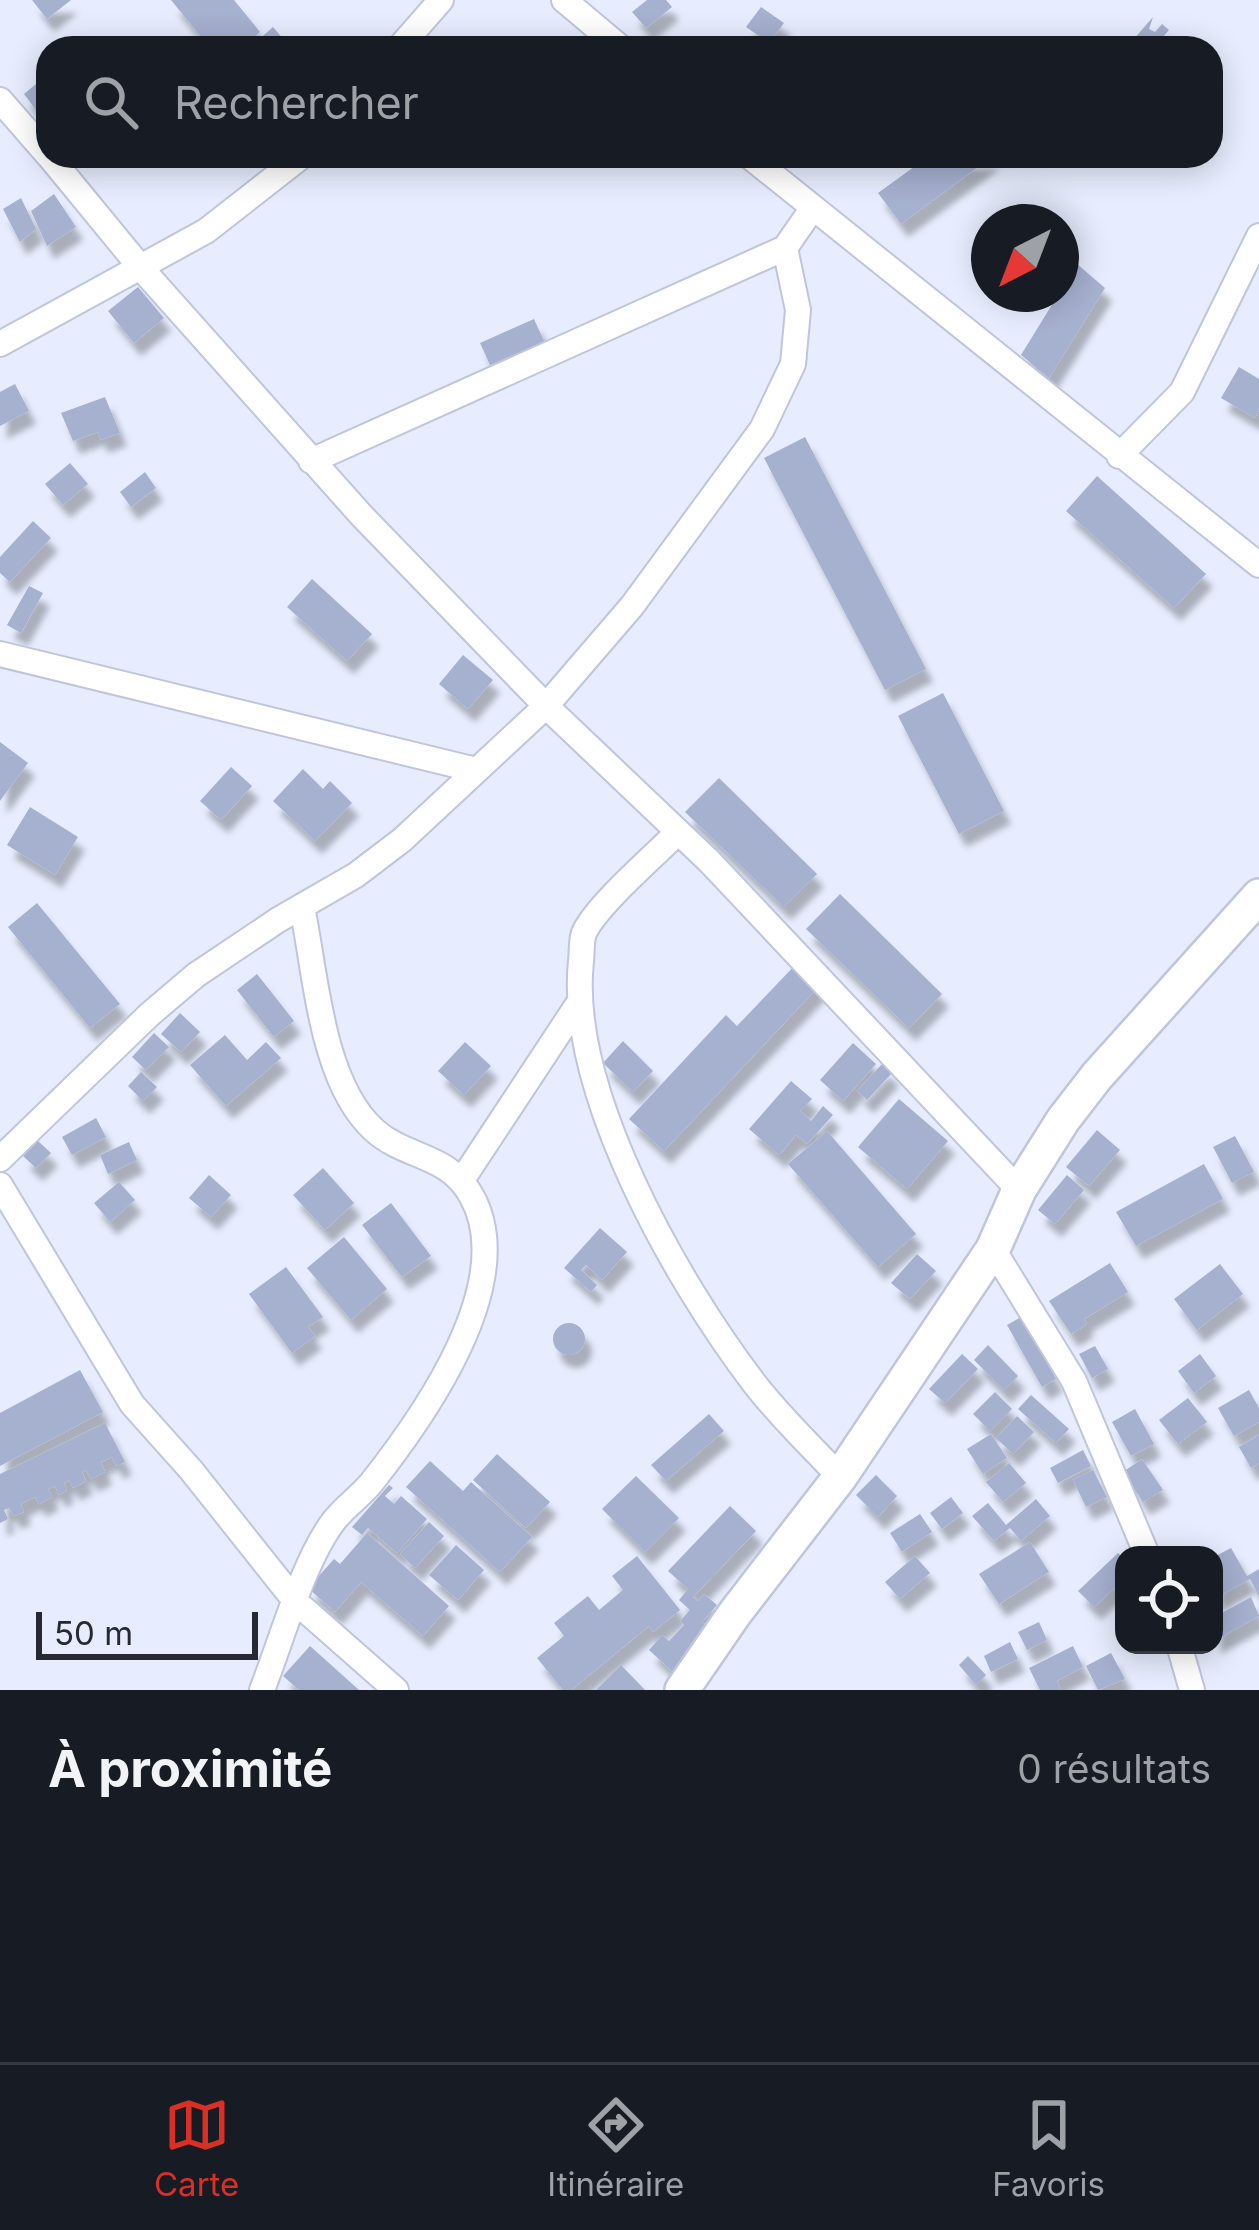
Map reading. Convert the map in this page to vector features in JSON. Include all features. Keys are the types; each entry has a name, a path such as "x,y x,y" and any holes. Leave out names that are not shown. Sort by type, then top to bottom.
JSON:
{"main road":[{"path":"682,1690 840,1477 993,1249 1019,1190 1063,1120 1259,896"}],"street":[{"path":"410,36 441,0"},
{"path":"564,0 607,36"},
{"path":"0,100 36,142"},
{"path":"58,168 311,461 546,706 709,861 1019,1190"},
{"path":"0,344 206,231 287,168"},
{"path":"763,168 1259,565"},
{"path":"311,461 785,248 812,209"},
{"path":"1119,456 1183,392 1259,236"},
{"path":"0,1160 148,1015 196,975 356,875 402,840 546,706 632,606 762,429 793,364 798,310 785,248"},
{"path":"0,654 476,770"},
{"path":"677,833 612,898 584,934 580,1000 588,1059 630,1172 682,1273 754,1383 840,1477"},
{"path":"262,1690 332,1523 369,1486 437,1394 482,1283 486,1244 477,1206 463,1180 447,1166 375,1132 356,1107 337,1071 322,1016 302,907"},
{"path":"463,1180 580,1000"},
{"path":"0,1186 132,1404 296,1602 395,1690"},
{"path":"993,1249 1074,1381 1144,1546"},
{"path":"1182,1654 1192,1690"}],"building":[{"path":"32,0 71,0 47,19"},
{"path":"171,0 234,0 260,32 255,36 200,36"},
{"path":"647,0 666,0 672,7 646,28 632,12"},
{"path":"761,7 784,23 774,36 759,36 746,27"},
{"path":"1153,17 1149,29 1155,32 1162,24 1169,30 1164,36 1136,36"},
{"path":"36,84 36,110 24,94"},
{"path":"912,168 977,168 901,224 878,193"},
{"path":"54,194 76,227 47,246 31,211"},
{"path":"21,198 36,229 20,242 3,209"},
{"path":"1079,266 1105,288 1049,378 1021,355 1047,312 1079,312"},
{"path":"138,287 164,318 134,343 108,311"},
{"path":"534,319 544,341 490,365 480,343"},
{"path":"1239,367 1259,379 1255,418 1221,398"},
{"path":"15,384 29,411 0,426 0,392"},
{"path":"105,397 120,433 101,440 98,432 73,441 61,413"},
{"path":"805,437 926,669 885,690 764,458"},
{"path":"70,463 88,484 63,505 45,484"},
{"path":"145,472 156,488 131,507 120,492"},
{"path":"1097,476 1206,574 1174,608 1066,511"},
{"path":"33,521 51,538 10,582 0,573 0,557"},
{"path":"312,579 372,634 347,661 287,607"},
{"path":"29,586 43,593 21,633 7,625"},
{"path":"463,655 493,680 468,709 439,684"},
{"path":"943,693 1004,811 959,834 898,716"},
{"path":"0,742 28,763 0,801"},
{"path":"231,767 252,786 221,820 200,801"},
{"path":"303,769 323,789 330,781 352,803 315,841 273,801"},
{"path":"719,778 817,874 784,907 685,812"},
{"path":"30,807 78,837 55,875 7,845"},
{"path":"840,894 942,994 909,1028 806,929"},
{"path":"37,903 120,1004 90,1028 8,927"},
{"path":"799,961 822,983 664,1151 629,1119 726,1015 737,1026"},
{"path":"257,974 294,1021 274,1037 237,990"},
{"path":"180,1013 200,1032 181,1052 161,1034"},
{"path":"154,1033 169,1047 146,1070 132,1057"},
{"path":"225,1035 247,1060 266,1042 281,1058 226,1106 190,1065"},
{"path":"623,1041 653,1071 633,1092 603,1063"},
{"path":"465,1042 491,1066 464,1095 438,1071"},
{"path":"853,1043 876,1064 843,1101 820,1080"},
{"path":"882,1064 892,1073 867,1100 857,1091"},
{"path":"141,1072 157,1087 143,1101 128,1086"},
{"path":"791,1081 812,1099 800,1111 811,1121 823,1106 833,1115 807,1144 796,1135 779,1155 749,1129"},
{"path":"899,1099 948,1141 907,1189 858,1147"},
{"path":"96,1118 106,1137 72,1155 62,1137"},
{"path":"1097,1130 1120,1150 1089,1186 1066,1167"},
{"path":"827,1131 916,1234 878,1267 788,1164"},
{"path":"1235,1136 1254,1172 1232,1183 1213,1147"},
{"path":"38,1141 51,1153 36,1168 23,1156"},
{"path":"129,1142 137,1160 108,1174 100,1155"},
{"path":"1204,1164 1223,1199 1136,1246 1116,1212"},
{"path":"323,1168 354,1203 325,1230 293,1195"},
{"path":"209,1175 231,1195 211,1217 189,1198"},
{"path":"1067,1175 1084,1190 1055,1224 1038,1210"},
{"path":"119,1182 135,1200 110,1222 94,1203"},
{"path":"391,1203 431,1256 402,1277 362,1225"},
{"path":"600,1228 627,1252 602,1280 586,1265 581,1270 597,1285 591,1292 564,1268"},
{"path":"344,1237 387,1289 351,1320 307,1268"},
{"path":"917,1254 936,1271 910,1299 891,1283"},
{"path":"1110,1263 1128,1292 1084,1319 1087,1324 1071,1334 1049,1301"},
{"path":"1220,1264 1243,1294 1197,1330 1174,1299"},
{"path":"286,1267 323,1317 308,1327 315,1336 292,1353 249,1294"},
{"path":"1021,1317 1056,1379 1042,1387 1007,1325"},
{"path":"569,1323 580,1328 585,1339 580,1350 569,1355 558,1350 553,1339 558,1328"},
{"path":"988,1345 1018,1376 1004,1390 974,1360"},
{"path":"1095,1346 1108,1369 1092,1378 1079,1354"},
{"path":"962,1354 978,1369 945,1403 929,1389"},
{"path":"1200,1354 1216,1376 1194,1393 1178,1371"},
{"path":"80,1370 103,1412 0,1466 0,1413"},
{"path":"1249,1390 1259,1408 1259,1422 1234,1436 1218,1408"},
{"path":"995,1392 1012,1409 990,1431 973,1414"},
{"path":"1031,1395 1069,1429 1056,1443 1018,1409"},
{"path":"1188,1398 1207,1422 1178,1444 1159,1420"},
{"path":"1135,1409 1154,1444 1131,1456 1112,1422"},
{"path":"709,1414 724,1431 666,1481 651,1465"},
{"path":"1017,1416 1034,1432 1013,1454 996,1438"},
{"path":"105,1423 125,1462 116,1466 112,1457 101,1462 105,1472 91,1479 86,1470 82,1472 86,1481 73,1488 69,1480 64,1483 67,1490 59,1495 55,1486 48,1489 52,1497 39,1504 35,1497 21,1504 24,1512 14,1516 9,1508 4,1510 8,1519 0,1523 0,1474"},
{"path":"991,1434 1007,1458 983,1474 967,1449"},
{"path":"1259,1435 1259,1463 1251,1468 1239,1447"},
{"path":"1083,1450 1091,1466 1058,1483 1050,1468"},
{"path":"497,1454 550,1502 526,1528 473,1480"},
{"path":"1142,1459 1163,1490 1143,1502 1123,1472"},
{"path":"430,1461 463,1491 471,1482 532,1537 500,1572 406,1487"},
{"path":"1009,1463 1026,1483 1003,1502 986,1482"},
{"path":"1093,1470 1107,1497 1086,1507 1073,1480"},
{"path":"876,1475 897,1496 878,1517 856,1495"},
{"path":"636,1476 679,1518 645,1552 602,1509"},
{"path":"389,1485 393,1488 385,1496 394,1504 401,1496 427,1519 397,1553 368,1528 362,1535 352,1527"},
{"path":"951,1497 963,1513 942,1529 930,1513"},
{"path":"1036,1499 1050,1516 1021,1541 1010,1528 994,1541 972,1516 988,1503 1006,1525"},
{"path":"730,1506 756,1531 693,1597 698,1601 704,1594 717,1605 702,1622 712,1631 674,1673 649,1650 662,1635 669,1641 690,1610 679,1600 688,1589 668,1571"},
{"path":"920,1514 932,1532 902,1552 890,1533"},
{"path":"429,1522 444,1536 415,1568 400,1554"},
{"path":"367,1533 449,1606 423,1636 361,1582 335,1612 308,1588 334,1559 340,1564"},
{"path":"1030,1542 1049,1572 999,1604 979,1574"},
{"path":"456,1545 484,1570 458,1600 429,1575"},
{"path":"1231,1548 1247,1576 1259,1569 1259,1596 1250,1579 1223,1594 1223,1552"},
{"path":"637,1556 680,1610 653,1632 649,1626 571,1690 563,1690 537,1658 564,1636 554,1623 588,1596 599,1610 623,1590 612,1576"},
{"path":"915,1556 930,1573 900,1599 885,1582"},
{"path":"1115,1556 1115,1587 1094,1607 1078,1591"},
{"path":"1251,1597 1259,1616 1223,1636 1223,1612"},
{"path":"1039,1622 1047,1640 1027,1650 1018,1632"},
{"path":"1010,1642 1018,1659 991,1672 984,1656"},
{"path":"310,1646 359,1690 299,1690 283,1676"},
{"path":"1073,1646 1083,1667 1057,1681 1061,1690 1040,1690 1029,1668"},
{"path":"1111,1653 1125,1679 1098,1690 1086,1666"},
{"path":"968,1656 986,1675 976,1685 959,1665"},
{"path":"621,1665 645,1690 596,1690"}]}
